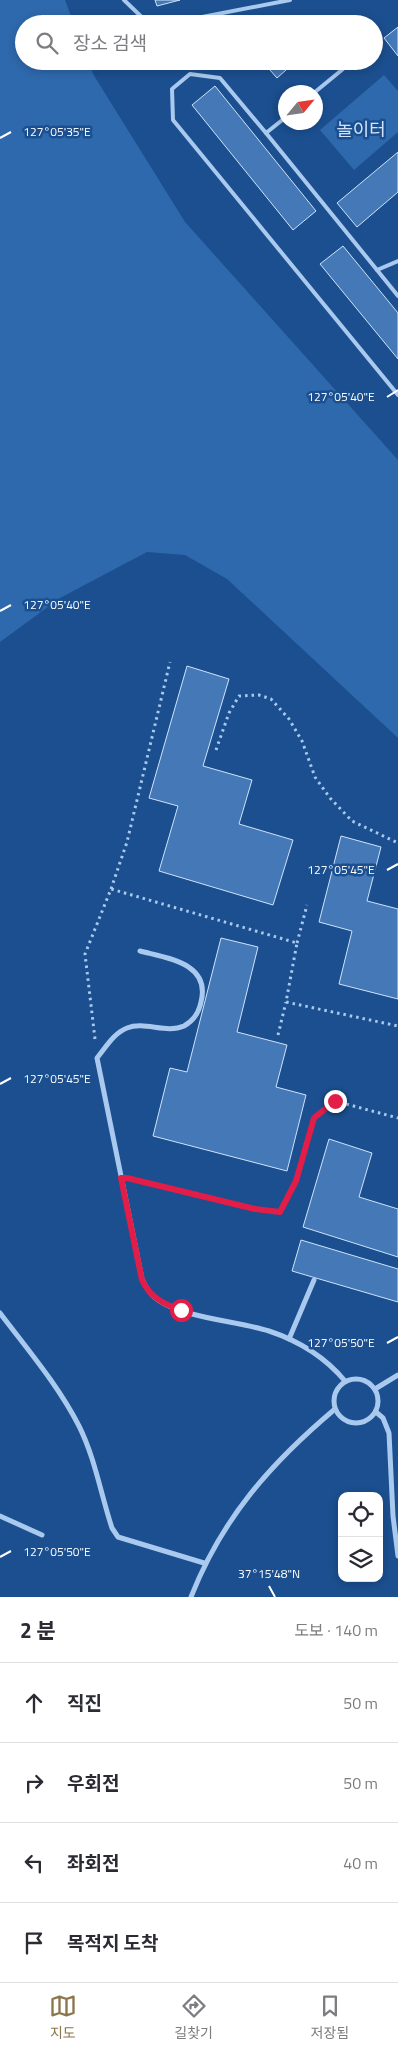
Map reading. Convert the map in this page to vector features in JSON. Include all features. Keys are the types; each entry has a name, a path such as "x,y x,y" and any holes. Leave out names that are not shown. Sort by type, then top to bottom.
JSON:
{"street":[{"path":"140,951 185,963 197,975 204,989 201,1004 194,1018 184,1026 174,1028 133,1026 125,1029 112,1040 98,1058 139,1272 150,1294 174,1308 247,1325 289,1339 325,1360 345,1381"},
{"path":"289,1339 314,1280"},
{"path":"0,1313 53,1382 80,1427 90,1453 112,1528 118,1537 204,1563"},
{"path":"375,1390 398,1375"},
{"path":"351,1379 365,1380 375,1390 378,1404 376,1412 365,1422 358,1424 344,1420 335,1409 334,1396 340,1385 345,1381 351,1379"},
{"path":"191,1597 204,1563 240,1505 296,1441 335,1409"},
{"path":"376,1412 383,1418 389,1433 393,1516 398,1556"},
{"path":"0,1516 42,1535"}],"lane":[{"path":"124,0 140,15"},
{"path":"212,15 290,0"},
{"path":"323,86 343,70"},
{"path":"398,296 220,78 190,74 172,88 173,120 398,395"},
{"path":"266,133 278,123"},
{"path":"377,270 398,261"}],"path":[{"path":"98,1058 85,954 86,947 111,889 127,842 170,662"},
{"path":"216,750 229,713 239,696 259,695 270,699 289,719 302,741 315,777 330,798 352,821 398,843"},
{"path":"111,889 297,943"},
{"path":"278,1035 307,905"},
{"path":"286,1002 398,1026"},
{"path":"121,1178 255,1209 280,1212 296,1181 314,1118 335,1101 398,1118"}],"green space":[{"path":"0,0 65,0 71,15 15,15 15,70 92,70 185,222 398,460 398,738 227,579 185,555 147,552 60,598 0,642"},
{"name":"놀이터","path":"384,75 398,91 398,132 354,170 320,130 323,130 323,127"}],"building":[{"path":"155,0 180,0 157,6"},
{"path":"398,27 398,56 384,38"},
{"path":"270,70 286,70 277,78"},
{"path":"215,86 316,211 293,230 192,105"},
{"path":"398,152 398,192 357,227 337,203"},
{"path":"343,246 398,313 398,359 320,264"},
{"path":"187,666 229,679 203,766 252,780 239,824 293,840 273,905 159,871 178,806 149,798"},
{"path":"341,836 381,847 367,901 398,909 398,999 339,984 352,931 319,922"},
{"path":"221,938 258,947 237,1032 287,1045 276,1087 306,1095 287,1171 153,1136 170,1068 187,1072"},
{"path":"329,1139 372,1153 359,1197 398,1209 398,1257 303,1227"},
{"path":"301,1240 398,1269 398,1302 292,1271"}],"route":[{"path":"181,1310 168,1306 150,1294 142,1280 121,1178 255,1209 280,1212 296,1181 314,1118 335,1101"}]}
